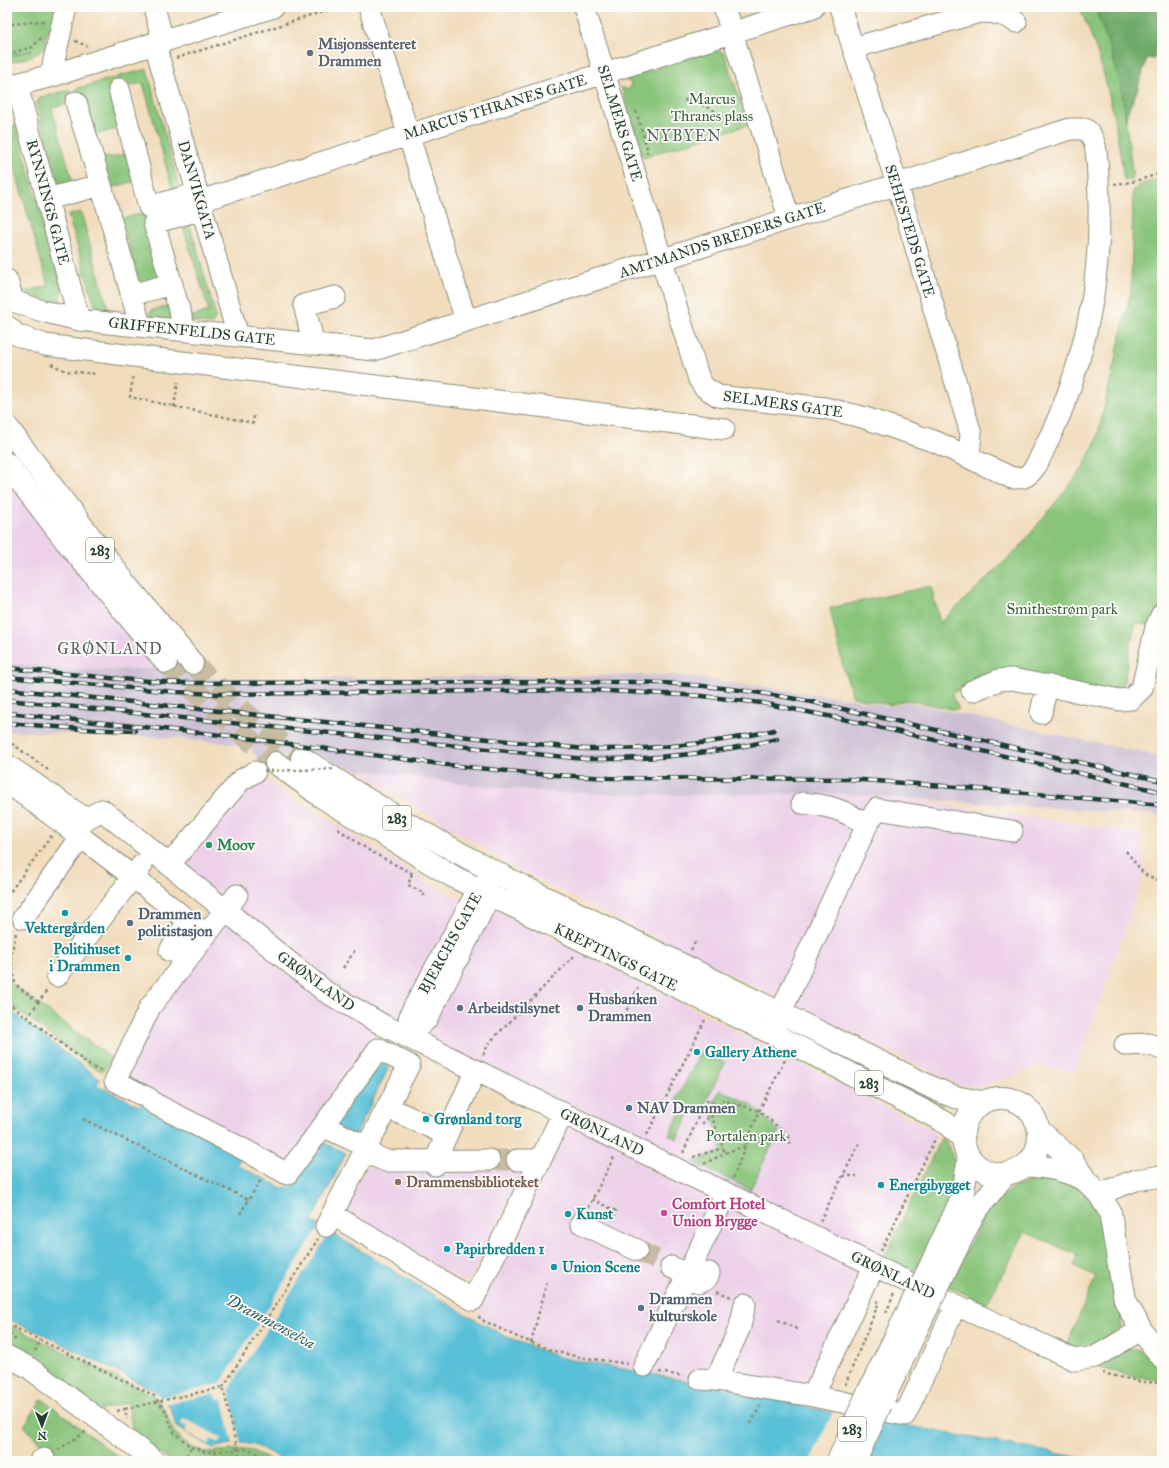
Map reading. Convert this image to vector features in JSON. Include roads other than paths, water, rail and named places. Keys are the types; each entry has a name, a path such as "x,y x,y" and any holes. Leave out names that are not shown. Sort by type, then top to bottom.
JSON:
{"main road":[{"path":"10,81 53,70 87,56 160,49 272,7"},
{"name":"283","path":"7,427 122,580 192,662"},
{"name":"283","path":"7,464 66,541 166,662"},
{"name":"KREFTINGS GATE","path":"302,758 399,818 495,873 935,1089 955,1097 981,1102"},
{"name":"KREFTINGS GATE","path":"265,768 322,797 384,836 484,893 772,1033 928,1113 946,1123 966,1147"},
{"name":"283","path":"936,1272 962,1198 966,1147 964,1126 967,1116 981,1102 1004,1098 1017,1101 1031,1113 1039,1130"},
{"path":"1026,1165 1033,1157 1038,1146 1039,1130"},
{"path":"1039,1130 1073,1161 1110,1212 1113,1221 1119,1273 1125,1300 1141,1330 1162,1357"},
{"name":"283","path":"966,1147 980,1167 990,1172 1005,1174 1018,1170 1026,1165"},
{"path":"1026,1165 1074,1174 1092,1187"},
{"name":"283","path":"838,1461 874,1400 936,1272 973,1214 1005,1174"},
{"name":"283","path":"855,1461 874,1400"}],"street":[{"path":"53,70 66,7"},
{"name":"DANVIKGATA","path":"154,7 160,49 200,201 238,336"},
{"path":"370,7 466,321"},
{"name":"SELMERS GATE","path":"584,7 661,259 699,379 704,387 718,396 825,408 862,417 912,433 969,456 1012,478 1024,477 1031,472 1040,458 1054,428 1075,372 1091,311 1100,226 1098,168 1092,135 1085,129 1070,129"},
{"path":"724,7 789,218"},
{"name":"MARCUS THRANES GATE","path":"152,215 814,7"},
{"name":"SEHESTEDS GATE","path":"840,7 897,184 971,434 969,456"},
{"path":"853,48 980,12 993,12 1006,15 1016,22"},
{"name":"RYNNINGS GATE","path":"10,81 49,206 79,320"},
{"path":"119,89 152,215 185,330"},
{"path":"76,102 103,191 140,325"},
{"name":"AMTMANDS BREDERS GATE","path":"374,350 1070,129"},
{"path":"49,206 103,191"},
{"name":"GRIFFENFELDS GATE","path":"7,280 13,301 42,311 79,320 374,350"},
{"path":"131,295 172,284"},
{"path":"311,344 312,336 304,305 335,297"},
{"path":"7,326 17,335 45,345 724,429"},
{"path":"972,691 999,680 1012,679 1120,700 1132,699 1142,688 1156,627 1162,614"},
{"path":"1041,713 1047,686"},
{"name":"GRØNLAND","path":"7,765 86,819 102,810 169,865 231,902 326,992 383,1025 874,1266 1075,1360 1095,1357 1141,1330"},
{"path":"169,865 241,780 265,768"},
{"path":"7,782 132,876 206,935"},
{"path":"802,803 838,808 867,825"},
{"path":"772,1033 867,825 877,808 1012,831"},
{"path":"23,918 81,838"},
{"path":"57,976 132,876 152,852"},
{"name":"BJERCHS GATE","path":"408,1037 409,1019 412,1011 495,873"},
{"path":"231,902 150,1007 115,1080 148,1098 155,1104 245,1150 286,1174 324,1126 378,1049 383,1025"},
{"path":"170,951 188,921"},
{"path":"1125,1044 1148,1044 1162,1049"},
{"path":"378,1049 409,1065 329,1220 360,1225 473,1300 528,1159 557,1110"},
{"path":"435,1163 476,1070"},
{"path":"387,1107 447,1136"},
{"path":"324,1126 386,1161 435,1163 489,1160"},
{"path":"1092,1187 1162,1176"},
{"path":"644,1366 691,1275 726,1193"},
{"path":"581,1223 637,1250"},
{"path":"813,1396 874,1266"},
{"path":"745,1304 740,1327 708,1379 813,1396 905,1415 963,1308"},
{"path":"7,1356 28,1367 155,1461"}],"water":[{"name":"Drammenselva","path":"7,1008 100,1079 97,1085 139,1106 141,1104 243,1153 237,1165 284,1189 287,1186 291,1188 324,1143 346,1153 312,1221 458,1310 505,1336 558,1357 796,1401 795,1405 1098,1461 285,1461 266,1450 251,1444 236,1443 213,1448 176,1427 171,1409 157,1392 45,1335 7,1319"},
{"path":"379,1062 389,1067 355,1136 333,1125"}],"tunnel":[{"path":"166,662 211,706 276,763"},
{"path":"192,663 262,729 302,758"},
{"path":"489,1160 517,1160"},
{"path":"637,1250 671,1267"}],"railway":[{"path":"7,668 180,683 633,682 700,686 767,694 812,702 1162,781"},
{"path":"7,677 176,692 217,694 590,690 702,696 762,703 843,719 1162,792"},
{"path":"7,689 585,749 633,749 680,746 774,730"},
{"path":"7,700 585,759 682,755 729,749 777,739"},
{"path":"7,713 231,736 448,765 537,774 609,778 849,779 1162,805"},
{"path":"7,723 82,729 135,731"}],"place":[{"name":"Misjonssenteret Drammen","path":"310,53"},
{"name":"Moov","path":"209,845"},
{"name":"Vektergården","path":"65,913"},
{"name":"Drammen politistasjon","path":"130,923"},
{"name":"Politihuset i Drammen","path":"128,958"},
{"name":"Arbeidstilsynet","path":"460,1008"},
{"name":"Husbanken Drammen","path":"580,1008"},
{"name":"Gallery Athene","path":"697,1052"},
{"name":"NAV Drammen","path":"629,1108"},
{"name":"Grønland torg","path":"426,1119"},
{"name":"Drammensbiblioteket","path":"398,1182"},
{"name":"Energibygget","path":"881,1185"},
{"name":"Comfort Hotel Union Brygge","path":"664,1213"},
{"name":"Kunst","path":"568,1214"},
{"name":"Papirbredden 1","path":"447,1249"},
{"name":"Union Scene","path":"554,1267"},
{"name":"Drammen kulturskole","path":"641,1308"}],"district":[{"name":"NYBYEN","path":"684,135"},
{"name":"GRØNLAND","path":"110,648"}],"park label":[{"name":"Marcus Thranes plass","path":"712,108"},
{"name":"Smithestrøm park","path":"1062,609"},
{"name":"Portalen park","path":"746,1136"}]}
